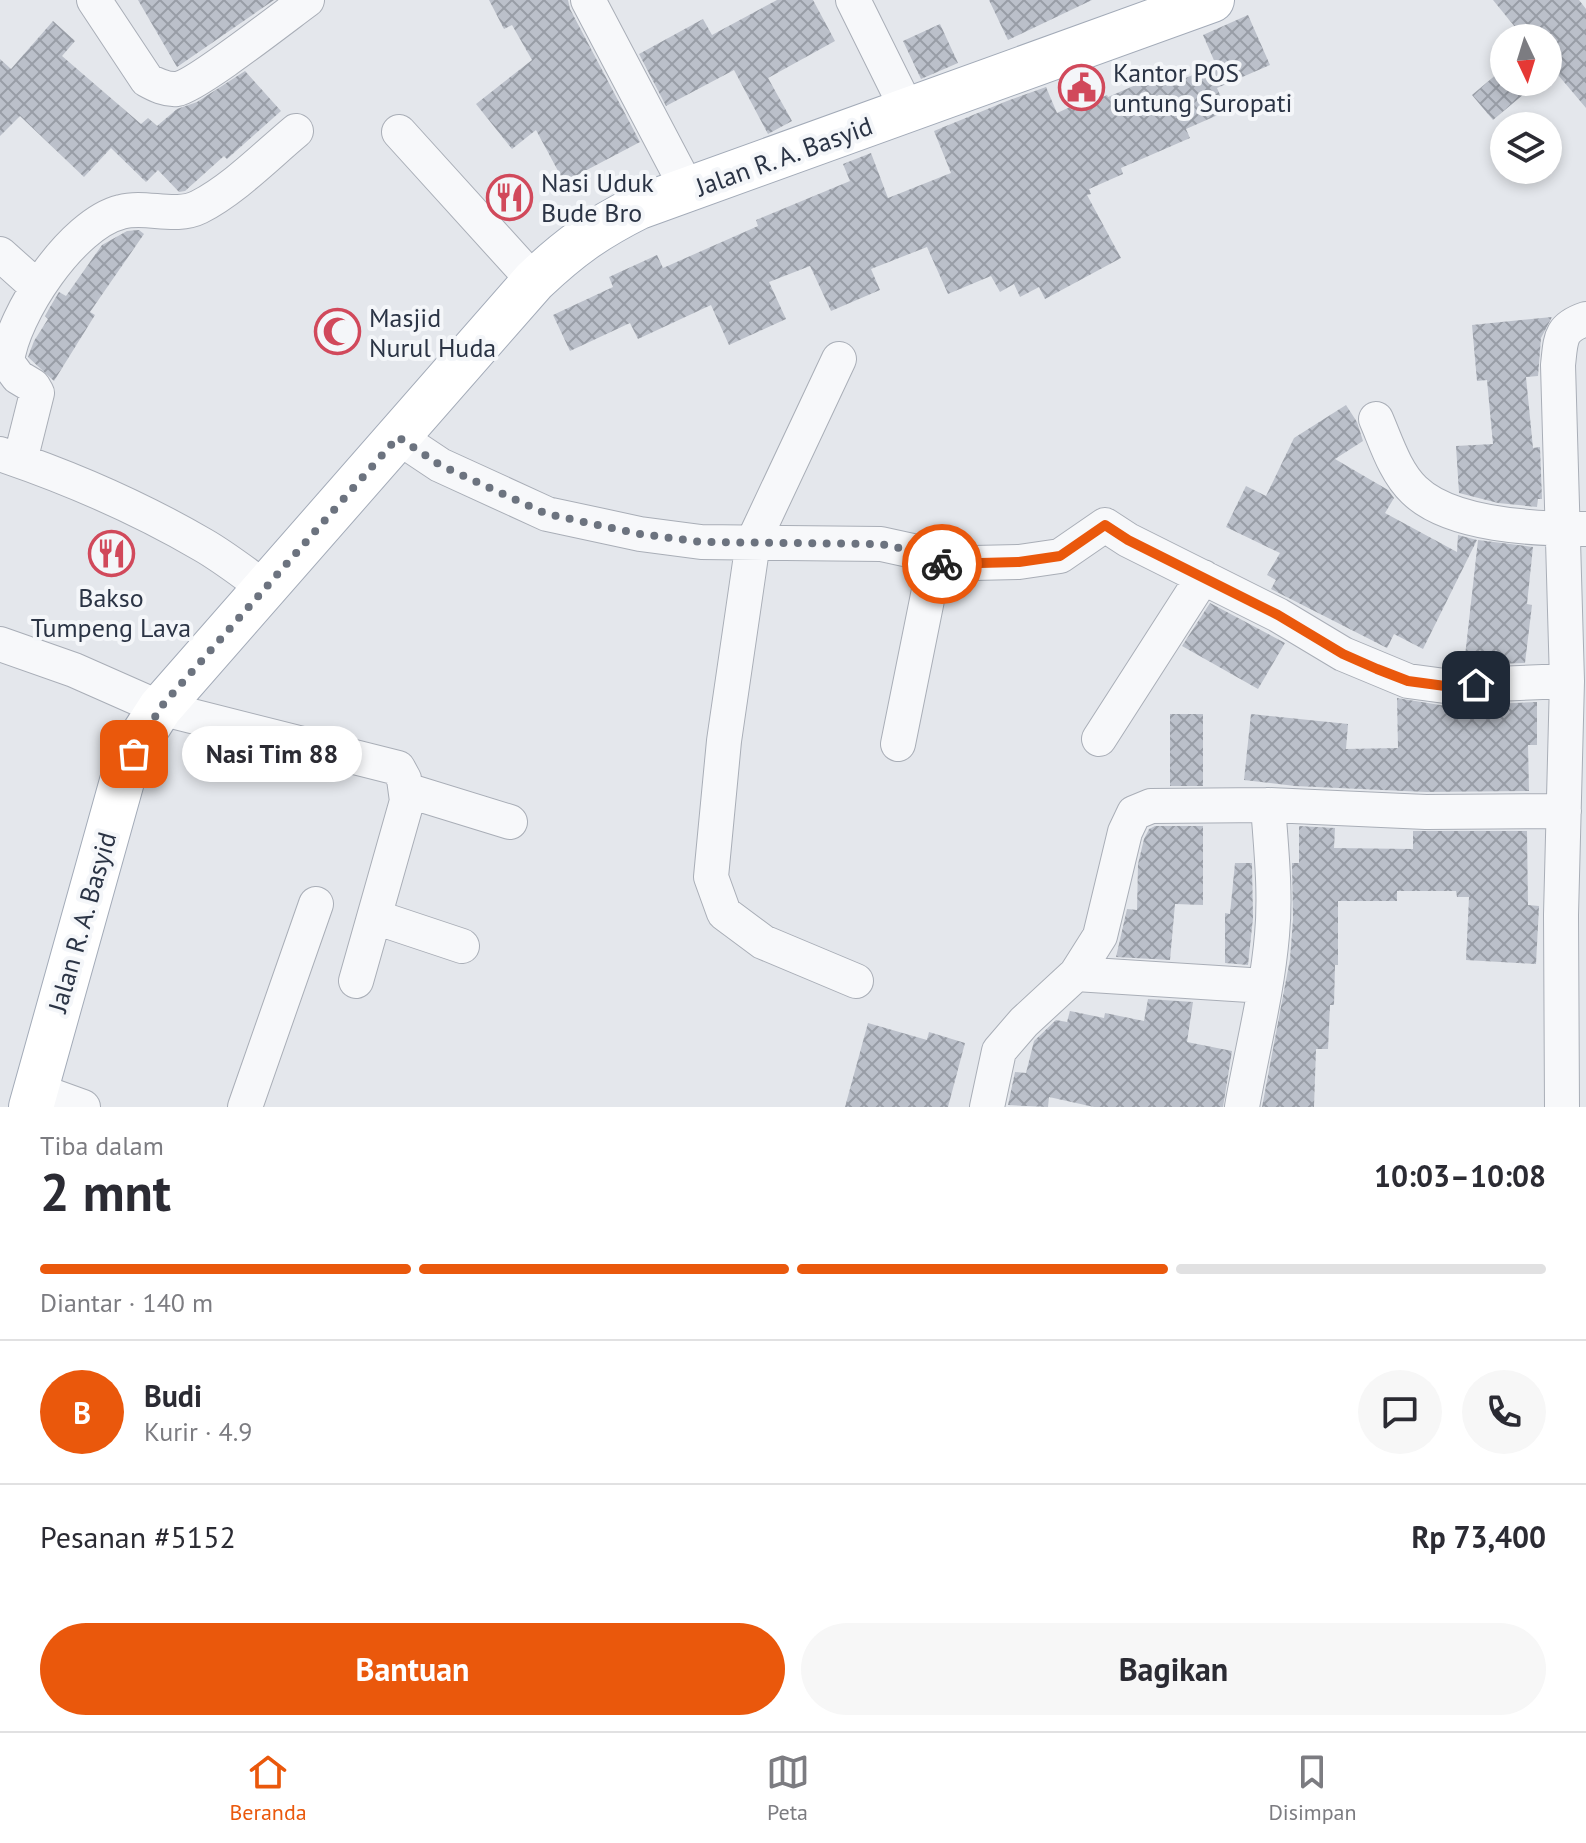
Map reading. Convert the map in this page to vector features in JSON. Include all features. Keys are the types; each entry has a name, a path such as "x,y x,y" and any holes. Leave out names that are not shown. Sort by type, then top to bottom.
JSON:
{"main road":[{"name":"Jalan R. A. Basyid","path":"34,1098 124,774 144,733 160,708 264,587 534,281 597,228 639,207 1212,0"}],"street":[{"path":"94,0 147,80 161,87 178,89 203,75 307,0"},
{"path":"588,0 688,190"},
{"path":"853,0 908,111"},
{"path":"264,587 205,546 140,510 86,484 10,457 37,393 33,386 18,377 7,362 9,341 37,287 77,241 100,221 122,211 180,212 198,207 296,131"},
{"path":"399,132 534,281"},
{"path":"0,254 37,287"},
{"path":"1562,1107 1573,915 1564,811 1574,529 1558,365 1561,335 1572,324 1586,319"},
{"path":"839,359 753,542 724,741 711,877 724,913 763,942 856,981"},
{"path":"1376,419 1392,457 1413,489 1438,506 1470,518 1574,529"},
{"path":"398,437 440,465 547,514 640,534 701,542 881,544 913,551 930,564 1019,562 1060,556 1085,542 1105,525 1128,540 1278,615 1343,654 1408,681 1445,686 1567,681"},
{"path":"898,744 930,585 930,564"},
{"path":"1099,739 1203,577"},
{"path":"0,644 74,670 160,708 398,768 404,779 407,801 356,981"},
{"path":"406,790 510,822"},
{"path":"987,1107 999,1051 1024,1022 1076,974 1100,936 1125,832 1134,813 1151,806 1268,805 1426,812 1564,811"},
{"path":"1242,1107 1272,934 1268,805"},
{"path":"245,1107 316,904"},
{"path":"375,917 462,946"},
{"path":"1076,974 1265,986"},
{"path":"34,1098 83,1107"}],"building":[{"path":"138,0 274,0 177,67"},
{"path":"489,0 568,0 640,142 564,182 536,130 512,149 476,104 532,60 512,25 504,29"},
{"path":"777,0 813,0 835,41 768,78 792,121 768,134 734,70 666,106 639,54 703,19 712,35"},
{"path":"989,0 1092,0 1008,40"},
{"path":"1493,0 1579,0 1586,9 1586,108 1562,80 1562,24 1513,24"},
{"path":"1248,15 1270,65 1217,88 1227,111 1186,129 1190,138 1121,168 1123,174 1089,189 1091,194 1087,195 1121,258 1045,299 1039,287 1020,297 1014,284 1000,292 991,276 948,294 927,247 871,269 880,290 831,311 810,266 769,282 786,319 729,345 711,305 638,339 630,323 570,351 553,315 613,287 609,277 657,255 663,268 758,226 756,220 850,181 843,164 871,153 888,198 951,173 934,131 1007,101 1046,87 1057,113 1090,98 1092,102 1108,97 1161,74 1167,86 1216,65 1203,35"},
{"path":"53,21 75,41 62,56 141,124 148,118 157,126 177,109 197,102 245,71 281,111 185,191 179,192 158,170 146,182 111,148 84,177 20,116 0,136 0,59 11,69"},
{"path":"940,24 958,63 921,79 903,41"},
{"path":"1490,80 1490,96 1521,96 1502,112 1490,112 1490,116 1472,95"},
{"path":"139,230 144,234 90,312 95,315 54,381 28,357 48,319 45,316 50,307 59,292 66,296 102,245 127,231"},
{"path":"1552,317 1541,338 1538,376 1526,377 1533,448 1540,447 1542,499 1538,499 1537,507 1498,503 1459,493 1456,446 1493,444 1487,380 1477,381 1472,325"},
{"path":"1346,405 1357,422 1363,441 1335,459 1388,490 1394,498 1385,513 1457,552 1458,535 1477,540 1423,649 1394,634 1387,648 1271,589 1276,580 1267,575 1280,553 1226,527 1246,486 1266,496 1294,438"},
{"path":"1478,540 1533,547 1527,604 1532,605 1525,663 1464,665"},
{"path":"1210,603 1285,643 1258,689 1182,646"},
{"path":"1397,698 1446,706 1537,702 1537,745 1528,745 1529,791 1426,792 1295,786 1244,780 1251,714 1348,724 1346,749 1398,748"},
{"path":"1170,714 1203,714 1203,786 1170,786"},
{"path":"1155,826 1203,826 1203,905 1175,904 1170,960 1116,957 1127,909 1137,910 1138,864 1144,839 1149,829"},
{"path":"1299,826 1335,828 1334,848 1413,849 1413,831 1527,831 1528,905 1539,906 1536,964 1466,960 1469,897 1457,897 1456,891 1397,891 1397,901 1338,901 1338,965 1335,965 1334,1005 1330,1005 1328,1049 1316,1049 1314,1107 1262,1107 1290,959 1292,863 1299,863"},
{"path":"1235,863 1252,863 1253,918 1248,965 1225,963 1225,913 1230,914"},
{"path":"1148,999 1193,1002 1187,1042 1232,1051 1223,1107 1094,1107 1049,1097 1048,1107 1008,1105 1015,1072 1026,1073 1034,1041 1056,1020 1067,1022 1070,1011 1104,1018 1105,1013 1144,1021"},
{"path":"868,1023 927,1040 929,1032 965,1043 948,1107 845,1107"}],"way so far":[{"path":"134,754 160,708 398,437 440,465 547,514 640,534 701,542 881,544 913,551 930,564 942,564"}],"place":[{"name":"Kantor POS untung Suropati","path":"1082,87"},
{"name":"Nasi Uduk Bude Bro","path":"510,197"},
{"name":"Masjid Nurul Huda","path":"338,332"},
{"name":"Bakso Tumpeng Lava","path":"111,554"},
{"name":"Nasi Tim 88","path":"134,754"}],"route":[{"path":"942,564 1019,562 1060,556 1085,542 1105,525 1128,540 1278,615 1360,662 1408,681 1445,686 1476,685"}]}
